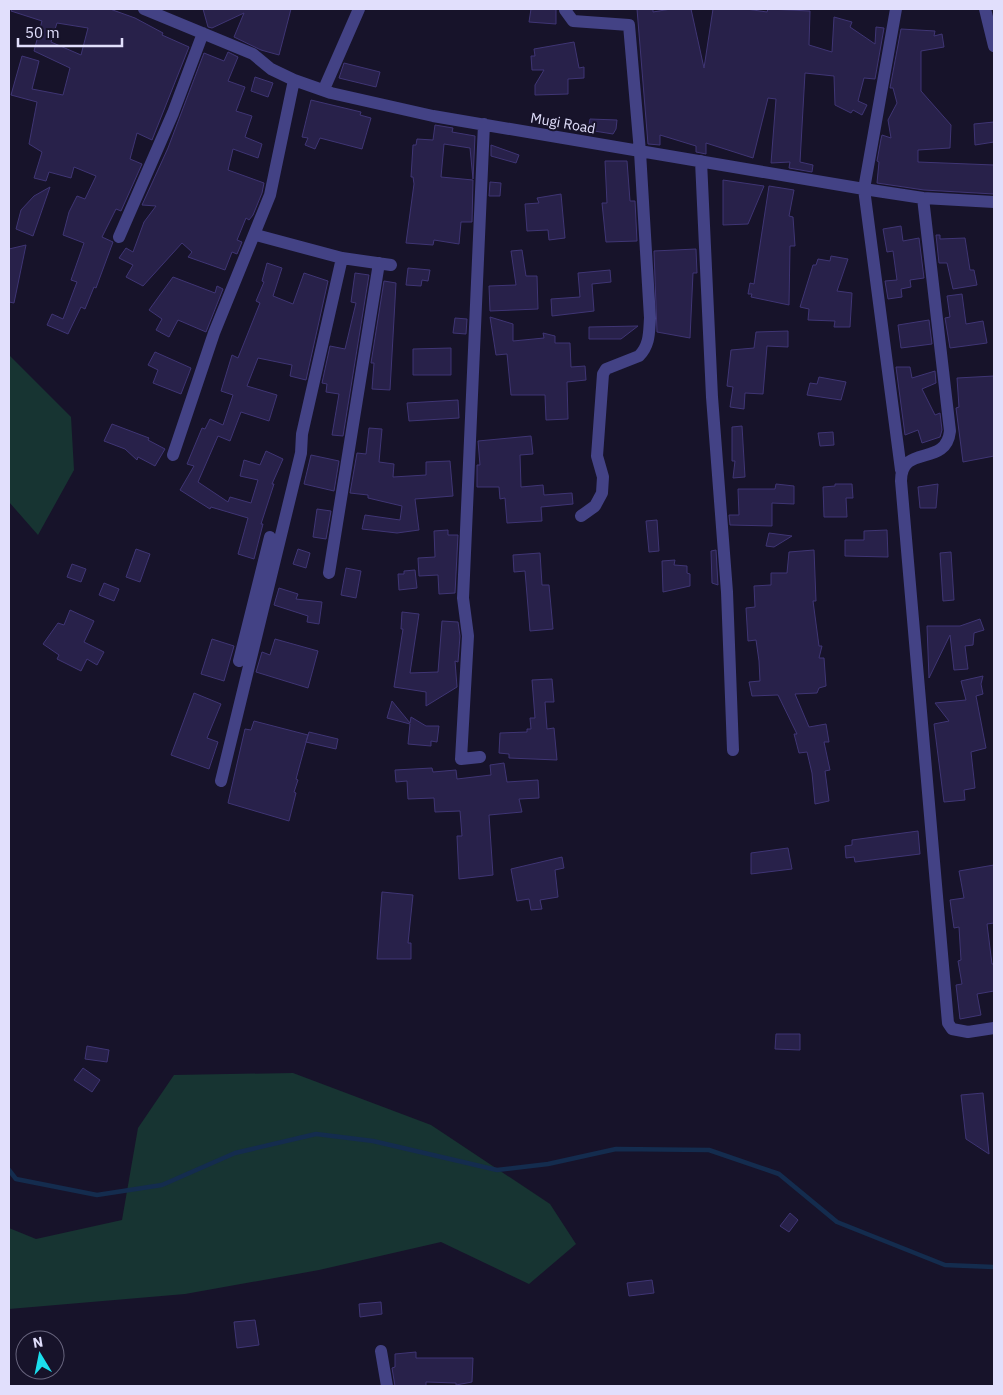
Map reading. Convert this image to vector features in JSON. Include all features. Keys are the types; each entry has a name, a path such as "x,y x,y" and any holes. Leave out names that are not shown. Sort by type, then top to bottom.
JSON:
{"street":[{"name":"Mugi Road","path":"144,9 172,13 203,33 253,54 271,70 294,80 377,104 640,152 864,189 923,198 994,202"},
{"path":"324,90 359,9"},
{"path":"896,9 864,189 901,470 948,1023 952,1029 958,1032 994,1028"},
{"path":"985,9 994,46"},
{"path":"565,10 573,21 629,25 640,152 650,318 647,345 639,356 606,369 603,374 597,456 603,477 602,492 595,506 581,516"},
{"path":"119,237 173,113 203,33"},
{"path":"173,455 214,334 256,235 270,195 294,80"},
{"path":"480,758 461,759 468,636 463,598 484,124"},
{"path":"701,161 712,397 727,592 733,750"},
{"path":"901,470 906,463 914,458 941,450 949,440 950,431 923,198"},
{"path":"256,235 342,258 385,264 328,573"},
{"path":"221,781 301,453 302,434 342,258"},
{"path":"239,661 292,458 302,434"},
{"path":"381,1351 387,1386"}],"green space":[{"path":"9,355 71,417 74,470 38,535 9,502"},
{"path":"293,1073 431,1125 550,1204 576,1244 529,1284 441,1242 319,1270 185,1294 9,1309 9,1228 36,1239 122,1220 138,1128 174,1075"}],"building":[{"path":"12,9 110,9 135,18 163,33 162,35 189,47 152,140 137,133 130,159 142,164 121,211 116,209 102,237 113,242 96,288 94,287 85,309 81,307 68,334 47,325 52,314 63,319 77,282 71,280 84,243 63,235 69,212 77,196 85,199 96,176 74,167 71,178 49,172 46,181 34,178 42,152 29,144 37,102 11,95 22,56 39,61 32,89 63,95 70,68 34,51 42,21 11,11","holes":["57,23 88,28 81,55 51,42"]},
{"path":"203,9 291,9 279,55 261,50 234,37 244,13 212,28 208,27"},
{"path":"531,9 556,9 556,24 529,22"},
{"path":"637,9 653,9 653,12 671,9 691,9 704,68 713,9 746,9 767,12 768,9 810,11 809,45 832,52 834,17 852,22 850,27 875,44 876,27 884,28 875,79 864,78 858,101 867,105 862,115 853,110 851,113 835,105 834,76 805,73 800,162 813,165 812,172 789,168 790,162 771,163 776,99 768,98 753,158 706,143 706,154 696,152 696,146 660,135 660,145 648,144"},
{"path":"901,29 935,31 934,36 942,34 944,47 921,51 921,91 951,125 950,148 918,150 918,162 994,165 994,194 924,190 877,183 879,162 877,161 882,135 891,138 888,120 897,103 893,88 890,88"},
{"path":"574,42 579,68 584,67 584,78 568,79 568,94 535,95 535,85 544,70 532,70 531,56 535,56 534,49"},
{"path":"228,52 238,57 228,81 245,87 236,111 252,116 245,137 262,144 258,158 233,149 228,170 264,183 262,193 253,215 249,220 246,218 237,240 242,242 237,254 232,252 225,270 188,257 192,252 182,243 143,286 126,277 133,265 119,258 126,248 133,252 144,222 156,206 142,205 168,148 204,53 224,61"},
{"path":"344,63 380,72 376,87 339,78"},
{"path":"255,77 273,83 268,97 251,91"},
{"path":"311,100 361,112 360,115 371,118 362,149 320,138 315,149 305,145 308,138 302,137"},
{"path":"590,119 617,120 616,129 613,134 588,130"},
{"path":"994,122 994,142 975,145 974,124"},
{"path":"435,125 453,128 452,132 475,136 473,179 470,148 444,144 441,177 473,180 472,222 461,222 459,244 434,240 433,245 406,243 414,184 413,177 411,177 413,145 416,145 417,139 433,140"},
{"path":"491,145 519,155 516,163 491,156"},
{"path":"605,161 627,161 630,201 635,201 637,241 606,242 602,203 607,203"},
{"path":"723,180 764,186 748,224 723,225"},
{"path":"490,182 501,183 500,196 489,196"},
{"path":"769,186 794,190 789,216 793,217 795,246 790,246 789,305 751,297 752,294 748,294 750,283 754,284"},
{"path":"50,187 33,236 16,229 21,210 34,196"},
{"path":"561,194 565,238 549,240 548,230 527,231 525,204 539,203 537,198"},
{"path":"901,226 903,241 919,238 924,278 910,280 911,287 901,289 902,297 888,299 885,281 897,280 893,251 887,252 883,229"},
{"path":"936,235 940,235 940,239 965,238 970,270 974,270 977,285 953,289 947,263 939,263"},
{"path":"26,245 14,303 9,302 9,249"},
{"path":"696,249 697,273 693,273 690,338 657,332 654,251"},
{"path":"522,250 526,276 537,276 538,309 490,311 489,286 516,285 511,251"},
{"path":"831,256 848,259 837,291 852,293 850,327 834,327 835,321 808,320 809,309 800,307 813,265 816,265 818,259 830,261"},
{"path":"267,263 282,268 273,296 293,304 304,273 328,281 306,380 290,376 292,365 258,358 247,386 277,395 269,421 241,412 230,441 218,436 198,482 228,502 230,497 251,503 258,480 240,476 244,460 260,465 266,451 283,459 272,484 274,484 261,524 263,524 254,559 238,554 248,518 211,507 210,509 180,490 194,466 187,464 202,428 205,429 210,419 223,425 233,395 221,391 232,355 238,358 260,303 256,301 264,282 262,281"},
{"path":"408,268 430,270 428,281 422,280 421,286 406,285"},
{"path":"610,270 611,282 592,284 594,311 552,316 551,299 580,297 578,273"},
{"path":"355,273 369,275 343,436 332,435 339,394 326,392 327,384 322,383 330,346 345,349 356,303 351,302"},
{"path":"173,277 215,293 217,286 223,289 206,332 178,320 169,337 156,330 162,319 149,310"},
{"path":"384,281 396,283 390,390 372,389 374,363 371,363"},
{"path":"962,294 966,324 983,321 987,343 950,348 945,318 950,317 947,296"},
{"path":"490,317 513,324 513,341 544,338 543,333 555,336 555,343 570,343 571,367 585,366 586,380 567,382 568,419 546,420 545,395 511,395 507,354 496,355"},
{"path":"455,318 467,319 466,334 453,333"},
{"path":"929,320 932,344 901,348 898,325"},
{"path":"638,326 621,339 589,339 589,327"},
{"path":"788,331 788,347 767,346 763,394 745,393 744,409 730,407 733,387 727,386 731,350 754,348 756,332"},
{"path":"451,348 451,375 413,375 413,349"},
{"path":"155,352 191,368 181,394 153,383 158,370 148,365"},
{"path":"896,367 910,367 912,378 935,371 936,383 922,389 935,415 940,413 942,430 940,437 922,443 918,430 905,435"},
{"path":"994,376 994,456 963,462 956,408 959,407 957,378"},
{"path":"819,377 846,382 841,400 807,395 810,383 817,384"},
{"path":"458,400 459,418 409,421 407,403"},
{"path":"112,424 149,438 148,440 165,449 155,466 138,457 137,460 125,449 104,441"},
{"path":"742,426 745,477 733,478 735,461 732,461 732,427"},
{"path":"369,428 382,429 379,462 394,464 393,477 426,475 426,462 450,461 453,496 415,499 419,530 397,533 362,529 365,515 400,520 402,506 368,498 368,495 350,493 357,453 366,454"},
{"path":"833,432 834,445 820,446 818,433"},
{"path":"531,436 533,454 520,455 521,487 543,485 544,495 572,493 573,504 541,507 542,521 507,523 505,498 500,499 499,487 477,487 477,465 480,465 478,441"},
{"path":"311,455 339,461 334,491 304,484"},
{"path":"776,484 794,486 794,504 772,503 772,526 730,525 729,515 739,515 738,489 775,489"},
{"path":"835,484 852,484 853,498 846,498 847,517 824,517 823,487 835,486"},
{"path":"938,484 936,508 920,508 918,487"},
{"path":"317,509 331,511 326,539 313,537"},
{"path":"657,520 659,551 649,552 646,521"},
{"path":"448,530 448,535 458,535 455,593 439,594 438,575 419,576 418,558 435,557 434,531"},
{"path":"887,530 888,557 845,556 845,540 864,540 864,531"},
{"path":"769,533 792,536 774,547 766,546"},
{"path":"136,549 150,554 140,582 126,577"},
{"path":"298,549 310,553 306,568 293,564"},
{"path":"716,550 718,585 712,583 711,551"},
{"path":"814,550 816,601 813,601 819,646 822,646 819,658 824,658 826,686 819,688 817,693 795,694 809,727 826,724 829,742 824,742 830,770 825,771 829,801 815,804 812,773 807,752 799,753 794,734 797,734 778,695 752,696 749,682 760,681 759,661 756,640 748,641 746,608 755,607 754,586 771,585 771,573 787,573 789,552"},
{"path":"951,552 954,600 943,601 940,553"},
{"path":"540,553 542,585 549,585 553,629 530,631 525,571 514,572 513,555"},
{"path":"675,560 674,565 687,566 687,573 690,574 690,586 663,592 662,561"},
{"path":"72,564 86,569 81,582 67,577"},
{"path":"346,568 361,571 356,598 341,595"},
{"path":"415,570 417,588 399,590 398,574 404,574 404,571"},
{"path":"104,583 119,589 114,601 99,595"},
{"path":"279,588 298,594 296,599 322,602 319,624 307,622 308,616 274,605"},
{"path":"70,610 94,621 84,642 104,652 97,665 87,659 81,671 57,659 59,655 43,644 58,623 64,625"},
{"path":"402,612 419,614 410,673 438,672 442,621 458,622 460,636 458,662 455,661 457,687 426,706 426,692 394,687 403,629 401,629"},
{"path":"980,619 984,630 974,633 973,645 965,646 968,669 954,670 950,635 929,678 927,626 960,626"},
{"path":"212,639 234,646 224,681 201,674"},
{"path":"275,639 318,651 308,688 256,672 262,652 270,655"},
{"path":"983,676 981,684 983,694 976,696 986,748 971,752 975,788 964,790 965,800 944,802 934,724 949,721 935,703 966,700 961,681"},
{"path":"552,679 554,702 545,702 547,729 554,728 557,760 509,758 509,754 499,753 500,733 527,732 527,729 531,729 530,718 535,718 532,680"},
{"path":"194,693 221,704 207,738 218,742 209,769 171,755"},
{"path":"392,701 410,723 411,717 426,726 439,726 437,742 431,741 431,746 408,744 410,724 387,718"},
{"path":"254,721 308,735 296,779 298,780 294,792 296,793 289,821 228,803 245,729 251,730"},
{"path":"309,732 338,739 336,749 306,742"},
{"path":"504,763 507,782 538,780 539,798 519,799 522,812 489,815 493,875 459,879 457,836 462,836 460,811 435,812 434,798 408,799 407,781 396,782 395,770 432,768 433,772 456,770 457,779 491,775 490,765"},
{"path":"918,831 920,854 855,862 854,857 846,858 845,846 852,845 852,840"},
{"path":"788,848 792,869 751,874 751,853"},
{"path":"562,857 564,868 555,870 558,897 540,900 542,909 531,910 529,899 517,901 511,869"},
{"path":"994,865 994,923 987,924 992,964 994,964 994,991 977,994 981,1015 960,1019 956,985 962,984 958,961 961,960 959,927 954,928 950,900 964,898 959,871"},
{"path":"382,892 413,895 408,943 411,943 411,959 377,959"},
{"path":"776,1034 800,1034 800,1050 775,1049"},
{"path":"87,1046 109,1050 107,1062 85,1059"},
{"path":"83,1068 100,1080 92,1092 74,1080"},
{"path":"983,1093 989,1154 966,1139 961,1095"},
{"path":"790,1213 798,1220 789,1232 780,1226"},
{"path":"652,1280 654,1293 629,1296 627,1283"},
{"path":"381,1302 382,1314 360,1317 359,1304"},
{"path":"255,1320 259,1345 237,1348 234,1322"},
{"path":"416,1352 416,1358 473,1358 472,1382 456,1385 456,1383 426,1382 426,1386 395,1386 392,1368 395,1367 395,1354"}],"waterway":[{"path":"9,1170 16,1179 97,1195 162,1185 235,1153 316,1134 373,1141 497,1170 548,1164 616,1149 709,1150 779,1174 837,1222 945,1265 994,1267"}]}
